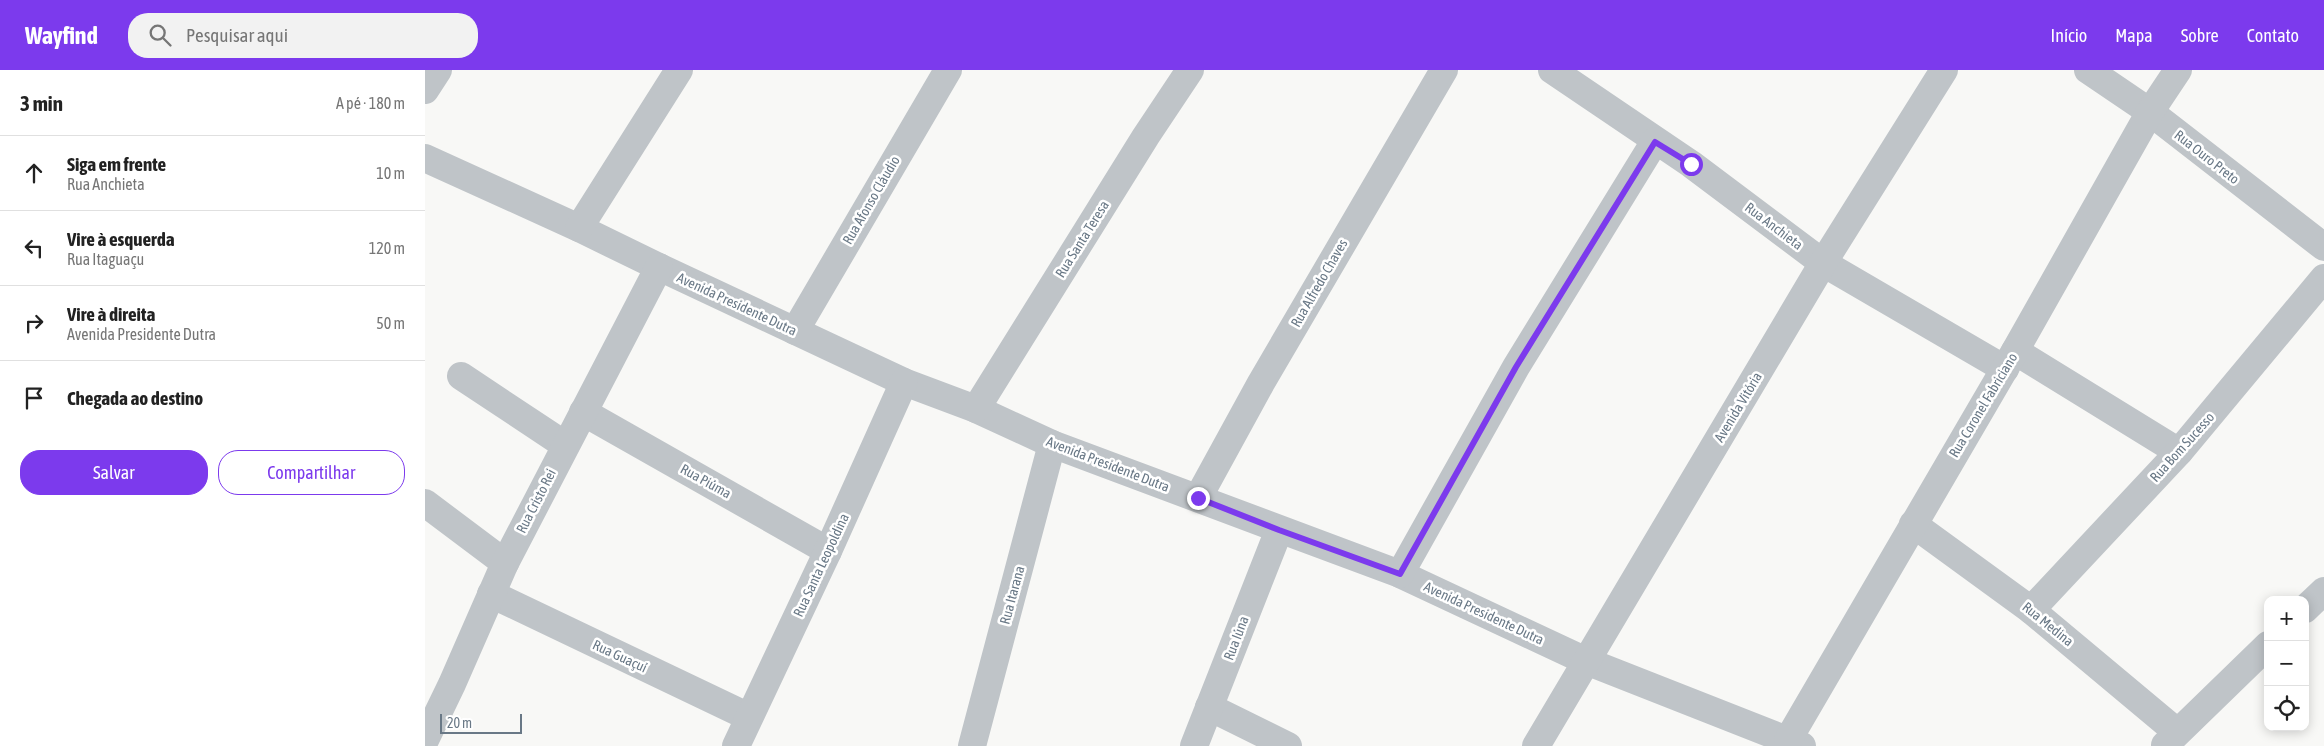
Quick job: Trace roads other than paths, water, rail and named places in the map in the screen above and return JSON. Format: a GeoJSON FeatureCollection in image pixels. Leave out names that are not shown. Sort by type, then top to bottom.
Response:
{"type":"FeatureCollection","features":[{"type":"Feature","properties":{"kind":"street"},"geometry":{"type":"LineString","coordinates":[[425,90],[438,70]]}},
{"type":"Feature","properties":{"kind":"street"},"geometry":{"type":"LineString","coordinates":[[579,228],[679,70]]}},
{"type":"Feature","properties":{"kind":"street","name":"Rua Afonso Cláudio"},"geometry":{"type":"LineString","coordinates":[[795,331],[948,70]]}},
{"type":"Feature","properties":{"kind":"street","name":"Rua Santa Teresa"},"geometry":{"type":"LineString","coordinates":[[977,409],[1146,136],[1190,70]]}},
{"type":"Feature","properties":{"kind":"street","name":"Rua Alfredo Chaves"},"geometry":{"type":"LineString","coordinates":[[1198,498],[1261,383],[1444,70]]}},
{"type":"Feature","properties":{"kind":"street","name":"Rua Anchieta"},"geometry":{"type":"LineString","coordinates":[[1551,70],[1655,142],[1691,164],[1823,263],[2010,360],[2179,452]]}},
{"type":"Feature","properties":{"kind":"street","name":"Rua Ouro Preto"},"geometry":{"type":"LineString","coordinates":[[2088,70],[2150,112],[2322,241]]}},
{"type":"Feature","properties":{"kind":"street","name":"Rua Coronel Fabriciano"},"geometry":{"type":"LineString","coordinates":[[1795,743],[1913,524],[2010,360],[2150,112],[2177,70]]}},
{"type":"Feature","properties":{"kind":"street","name":"Avenida Vitória"},"geometry":{"type":"LineString","coordinates":[[1536,746],[1637,580],[1933,74]]}},
{"type":"Feature","properties":{"kind":"street"},"geometry":{"type":"LineString","coordinates":[[1400,574],[1516,367],[1655,142]]}},
{"type":"Feature","properties":{"kind":"street","name":"Avenida Presidente Dutra"},"geometry":{"type":"LineString","coordinates":[[425,158],[579,228],[659,268],[904,382],[977,409],[1052,444],[1400,574],[1586,661],[1795,743]]}},
{"type":"Feature","properties":{"kind":"street","name":"Rua Cristo Rei"},"geometry":{"type":"LineString","coordinates":[[425,740],[505,563],[565,444],[659,268]]}},
{"type":"Feature","properties":{"kind":"street","name":"Rua Bom Sucesso"},"geometry":{"type":"LineString","coordinates":[[2031,610],[2179,452],[2324,278]]}},
{"type":"Feature","properties":{"kind":"street"},"geometry":{"type":"LineString","coordinates":[[461,376],[565,444]]}},
{"type":"Feature","properties":{"kind":"street","name":"Rua Santa Leopoldina"},"geometry":{"type":"LineString","coordinates":[[736,746],[904,382]]}},
{"type":"Feature","properties":{"kind":"street","name":"Rua Piúma"},"geometry":{"type":"LineString","coordinates":[[583,412],[828,550]]}},
{"type":"Feature","properties":{"kind":"street","name":"Rua Itarana"},"geometry":{"type":"LineString","coordinates":[[972,746],[1052,444]]}},
{"type":"Feature","properties":{"kind":"street"},"geometry":{"type":"LineString","coordinates":[[425,503],[505,563]]}},
{"type":"Feature","properties":{"kind":"street","name":"Rua Medina"},"geometry":{"type":"LineString","coordinates":[[1913,524],[2031,610],[2170,739]]}},
{"type":"Feature","properties":{"kind":"street","name":"Rua Iúna"},"geometry":{"type":"LineString","coordinates":[[1194,746],[1279,530]]}},
{"type":"Feature","properties":{"kind":"street"},"geometry":{"type":"LineString","coordinates":[[2309,605],[2324,591]]}},
{"type":"Feature","properties":{"kind":"street","name":"Rua Guaçuí"},"geometry":{"type":"LineString","coordinates":[[491,594],[749,717]]}},
{"type":"Feature","properties":{"kind":"street"},"geometry":{"type":"LineString","coordinates":[[2170,739],[2264,649]]}},
{"type":"Feature","properties":{"kind":"street"},"geometry":{"type":"LineString","coordinates":[[1209,707],[1288,746]]}}]}
